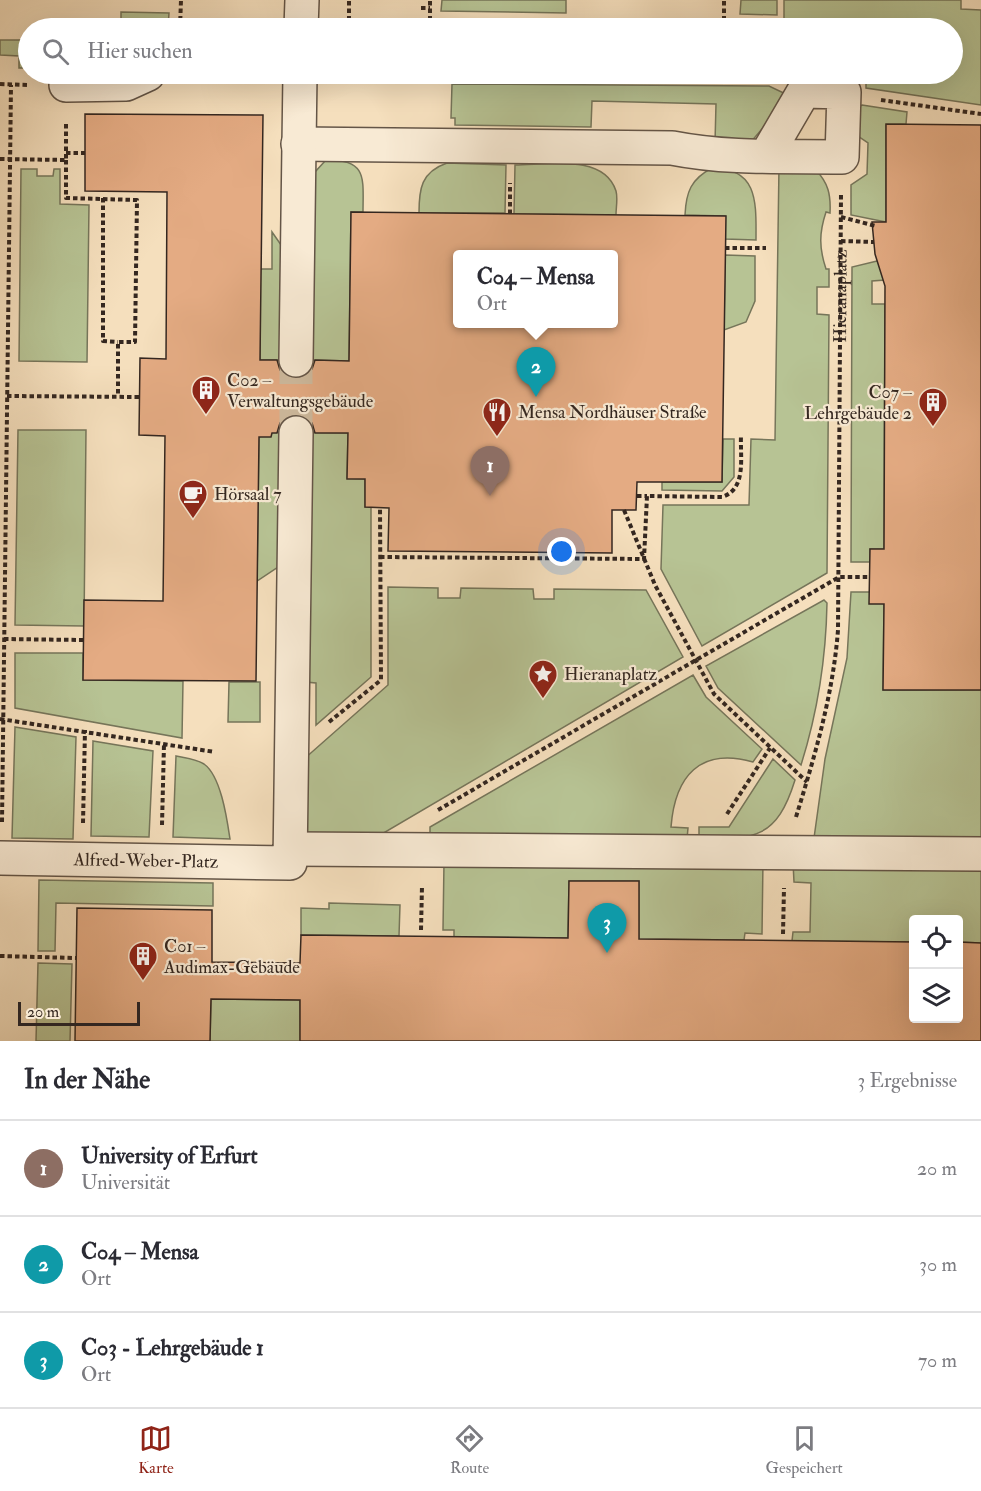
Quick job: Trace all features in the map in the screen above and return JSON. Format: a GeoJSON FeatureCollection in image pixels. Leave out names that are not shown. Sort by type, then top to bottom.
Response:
{"type":"FeatureCollection","features":[{"type":"Feature","properties":{"kind":"lane"},"geometry":{"type":"LineString","coordinates":[[301,18],[302,0]]}},
{"type":"Feature","properties":{"kind":"lane"},"geometry":{"type":"LineString","coordinates":[[66,85],[126,84]]}},
{"type":"Feature","properties":{"kind":"lane"},"geometry":{"type":"LineString","coordinates":[[296,360],[300,84]]}},
{"type":"Feature","properties":{"kind":"lane"},"geometry":{"type":"LineString","coordinates":[[298,144],[672,148],[705,154],[766,156],[842,157],[844,92],[804,91],[766,156]]}},
{"type":"Feature","properties":{"kind":"lane"},"geometry":{"type":"LineString","coordinates":[[296,433],[290,856],[784,852],[981,854]]}},
{"type":"Feature","properties":{"kind":"lane","name":"Alfred-Weber-Platz"},"geometry":{"type":"LineString","coordinates":[[1,858],[162,861],[290,856]]}},
{"type":"Feature","properties":{"kind":"path"},"geometry":{"type":"LineString","coordinates":[[180,18],[181,0]]}},
{"type":"Feature","properties":{"kind":"path"},"geometry":{"type":"LineString","coordinates":[[349,0],[349,18]]}},
{"type":"Feature","properties":{"kind":"path"},"geometry":{"type":"LineString","coordinates":[[430,0],[430,18]]}},
{"type":"Feature","properties":{"kind":"path"},"geometry":{"type":"LineString","coordinates":[[724,0],[724,18]]}},
{"type":"Feature","properties":{"kind":"path"},"geometry":{"type":"LineString","coordinates":[[421,8],[430,8]]}},
{"type":"Feature","properties":{"kind":"path"},"geometry":{"type":"LineString","coordinates":[[787,84],[804,91]]}},
{"type":"Feature","properties":{"kind":"path"},"geometry":{"type":"LineString","coordinates":[[1,858],[11,85]]}},
{"type":"Feature","properties":{"kind":"path"},"geometry":{"type":"LineString","coordinates":[[66,85],[66,198],[103,198],[137,200],[135,342],[103,341],[103,198]]}},
{"type":"Feature","properties":{"kind":"path"},"geometry":{"type":"LineString","coordinates":[[844,92],[880,100],[981,114]]}},
{"type":"Feature","properties":{"kind":"path"},"geometry":{"type":"LineString","coordinates":[[66,153],[85,153]]}},
{"type":"Feature","properties":{"kind":"path","name":"Hieranaplatz"},"geometry":{"type":"LineString","coordinates":[[784,852],[823,726],[834,668],[839,577],[842,157]]}},
{"type":"Feature","properties":{"kind":"path"},"geometry":{"type":"LineString","coordinates":[[0,159],[66,160]]}},
{"type":"Feature","properties":{"kind":"path"},"geometry":{"type":"LineString","coordinates":[[510,196],[510,214]]}},
{"type":"Feature","properties":{"kind":"path"},"geometry":{"type":"LineString","coordinates":[[841,217],[876,226]]}},
{"type":"Feature","properties":{"kind":"path"},"geometry":{"type":"LineString","coordinates":[[841,241],[874,242]]}},
{"type":"Feature","properties":{"kind":"path"},"geometry":{"type":"LineString","coordinates":[[725,248],[765,248]]}},
{"type":"Feature","properties":{"kind":"path"},"geometry":{"type":"LineString","coordinates":[[118,342],[118,396]]}},
{"type":"Feature","properties":{"kind":"path"},"geometry":{"type":"LineString","coordinates":[[0,372],[7,375]]}},
{"type":"Feature","properties":{"kind":"path"},"geometry":{"type":"LineString","coordinates":[[7,396],[140,397]]}},
{"type":"Feature","properties":{"kind":"path"},"geometry":{"type":"LineString","coordinates":[[636,496],[722,497],[729,495],[737,488],[740,478],[741,436]]}},
{"type":"Feature","properties":{"kind":"path"},"geometry":{"type":"LineString","coordinates":[[644,559],[647,496]]}},
{"type":"Feature","properties":{"kind":"path"},"geometry":{"type":"LineString","coordinates":[[368,692],[381,680],[380,507]]}},
{"type":"Feature","properties":{"kind":"path"},"geometry":{"type":"LineString","coordinates":[[624,510],[655,585],[714,694],[807,782]]}},
{"type":"Feature","properties":{"kind":"path"},"geometry":{"type":"LineString","coordinates":[[380,557],[644,559]]}},
{"type":"Feature","properties":{"kind":"path"},"geometry":{"type":"LineString","coordinates":[[432,814],[839,577],[870,577]]}},
{"type":"Feature","properties":{"kind":"path"},"geometry":{"type":"LineString","coordinates":[[4,639],[83,640]]}},
{"type":"Feature","properties":{"kind":"path"},"geometry":{"type":"LineString","coordinates":[[1,719],[85,730],[216,752]]}},
{"type":"Feature","properties":{"kind":"path"},"geometry":{"type":"LineString","coordinates":[[83,860],[85,730]]}},
{"type":"Feature","properties":{"kind":"path"},"geometry":{"type":"LineString","coordinates":[[162,861],[164,744]]}},
{"type":"Feature","properties":{"kind":"path"},"geometry":{"type":"LineString","coordinates":[[725,818],[770,748]]}},
{"type":"Feature","properties":{"kind":"path"},"geometry":{"type":"LineString","coordinates":[[0,956],[76,958]]}},
{"type":"Feature","properties":{"kind":"green space"},"geometry":{"type":"Polygon","coordinates":[[[442,0],[566,0],[566,13],[441,11],[442,0]]]}},
{"type":"Feature","properties":{"kind":"green space"},"geometry":{"type":"Polygon","coordinates":[[[741,0],[777,0],[777,15],[740,14],[741,0]]]}},
{"type":"Feature","properties":{"kind":"green space"},"geometry":{"type":"Polygon","coordinates":[[[784,0],[961,0],[961,9],[981,10],[981,105],[866,88],[866,84],[963,84],[963,18],[784,18],[784,0]]]}},
{"type":"Feature","properties":{"kind":"green space"},"geometry":{"type":"Polygon","coordinates":[[[121,12],[169,13],[169,18],[121,18],[121,12]]]}},
{"type":"Feature","properties":{"kind":"green space"},"geometry":{"type":"Polygon","coordinates":[[[0,40],[18,40],[18,56],[0,55],[0,40]]]}},
{"type":"Feature","properties":{"kind":"green space"},"geometry":{"type":"Polygon","coordinates":[[[452,84],[769,86],[790,96],[750,143],[715,143],[716,104],[592,101],[591,127],[455,125],[455,118],[451,118],[452,84]]]}},
{"type":"Feature","properties":{"kind":"green space"},"geometry":{"type":"Polygon","coordinates":[[[862,105],[907,112],[906,124],[886,125],[886,222],[851,215],[851,185],[867,174],[868,143],[852,132],[852,111],[862,105]]]}},
{"type":"Feature","properties":{"kind":"green space"},"geometry":{"type":"Polygon","coordinates":[[[326,160],[350,163],[360,173],[362,181],[363,212],[351,212],[349,361],[309,360],[312,182],[315,172],[326,160]]]}},
{"type":"Feature","properties":{"kind":"green space"},"geometry":{"type":"Polygon","coordinates":[[[447,163],[506,165],[505,213],[419,213],[423,182],[432,171],[447,163]]]}},
{"type":"Feature","properties":{"kind":"green space"},"geometry":{"type":"Polygon","coordinates":[[[573,164],[600,171],[609,179],[616,191],[616,215],[514,214],[515,165],[573,164]]]}},
{"type":"Feature","properties":{"kind":"green space"},"geometry":{"type":"Polygon","coordinates":[[[779,166],[816,170],[826,184],[830,200],[830,213],[826,212],[821,240],[826,269],[829,269],[829,287],[817,287],[817,314],[829,315],[827,573],[702,646],[661,569],[663,505],[749,505],[751,439],[775,440],[779,166]]]}},
{"type":"Feature","properties":{"kind":"green space"},"geometry":{"type":"Polygon","coordinates":[[[712,168],[739,174],[747,181],[752,190],[756,214],[756,240],[725,239],[725,216],[685,215],[691,187],[699,177],[712,168]]]}},
{"type":"Feature","properties":{"kind":"green space"},"geometry":{"type":"Polygon","coordinates":[[[21,169],[37,169],[37,176],[53,176],[54,169],[60,169],[60,204],[89,205],[87,362],[19,361],[21,169]]]}},
{"type":"Feature","properties":{"kind":"green space"},"geometry":{"type":"Polygon","coordinates":[[[272,232],[286,252],[285,360],[260,360],[260,269],[272,269],[272,232]]]}},
{"type":"Feature","properties":{"kind":"green space"},"geometry":{"type":"Polygon","coordinates":[[[725,255],[755,256],[755,301],[746,322],[724,330],[725,255]]]}},
{"type":"Feature","properties":{"kind":"green space"},"geometry":{"type":"Polygon","coordinates":[[[885,261],[885,280],[872,281],[872,304],[885,304],[884,549],[870,549],[870,562],[851,562],[852,267],[885,261]]]}},
{"type":"Feature","properties":{"kind":"green space"},"geometry":{"type":"Polygon","coordinates":[[[18,430],[86,430],[84,626],[15,625],[18,430]]]}},
{"type":"Feature","properties":{"kind":"green space"},"geometry":{"type":"Polygon","coordinates":[[[272,432],[285,432],[284,563],[257,581],[259,437],[272,432]]]}},
{"type":"Feature","properties":{"kind":"green space"},"geometry":{"type":"Polygon","coordinates":[[[308,432],[348,433],[347,478],[365,479],[365,507],[371,507],[371,677],[316,725],[316,683],[305,682],[308,432]]]}},
{"type":"Feature","properties":{"kind":"green space"},"geometry":{"type":"Polygon","coordinates":[[[723,439],[734,439],[734,477],[722,491],[662,490],[662,482],[722,482],[723,439]]]}},
{"type":"Feature","properties":{"kind":"green space"},"geometry":{"type":"Polygon","coordinates":[[[388,587],[438,588],[438,598],[460,598],[461,588],[533,589],[534,599],[554,599],[554,589],[646,590],[683,657],[370,841],[306,840],[304,759],[388,685],[388,587]]]}},
{"type":"Feature","properties":{"kind":"green space"},"geometry":{"type":"Polygon","coordinates":[[[851,592],[869,592],[884,604],[883,690],[981,690],[981,841],[814,838],[825,759],[847,658],[851,592]]]}},
{"type":"Feature","properties":{"kind":"green space"},"geometry":{"type":"Polygon","coordinates":[[[824,600],[827,603],[823,665],[812,725],[801,765],[718,688],[706,666],[824,600]]]}},
{"type":"Feature","properties":{"kind":"green space"},"geometry":{"type":"Polygon","coordinates":[[[15,653],[83,653],[83,680],[183,681],[182,738],[15,708],[15,653]]]}},
{"type":"Feature","properties":{"kind":"green space"},"geometry":{"type":"Polygon","coordinates":[[[693,675],[706,697],[762,749],[753,762],[734,758],[718,759],[694,770],[685,780],[673,809],[671,827],[688,828],[687,839],[430,840],[430,827],[693,675]]]}},
{"type":"Feature","properties":{"kind":"green space"},"geometry":{"type":"Polygon","coordinates":[[[229,682],[260,682],[260,722],[228,722],[229,682]]]}},
{"type":"Feature","properties":{"kind":"green space"},"geometry":{"type":"Polygon","coordinates":[[[15,727],[76,737],[73,839],[12,838],[15,727]]]}},
{"type":"Feature","properties":{"kind":"green space"},"geometry":{"type":"Polygon","coordinates":[[[93,741],[153,751],[149,837],[91,836],[93,741]]]}},
{"type":"Feature","properties":{"kind":"green space"},"geometry":{"type":"Polygon","coordinates":[[[176,756],[198,761],[210,770],[222,798],[230,839],[173,837],[176,756]]]}},
{"type":"Feature","properties":{"kind":"green space"},"geometry":{"type":"Polygon","coordinates":[[[773,759],[795,780],[780,814],[771,824],[761,832],[749,836],[699,839],[699,827],[729,827],[773,759]]]}},
{"type":"Feature","properties":{"kind":"green space"},"geometry":{"type":"Polygon","coordinates":[[[763,860],[762,934],[745,933],[744,940],[639,939],[639,881],[569,881],[568,938],[454,937],[454,930],[443,930],[444,862],[763,860]]]}},
{"type":"Feature","properties":{"kind":"green space"},"geometry":{"type":"Polygon","coordinates":[[[793,862],[981,864],[981,943],[963,942],[963,915],[909,915],[909,942],[792,941],[793,932],[810,932],[811,883],[794,882],[793,862]]]}},
{"type":"Feature","properties":{"kind":"green space"},"geometry":{"type":"Polygon","coordinates":[[[39,880],[213,883],[213,906],[56,903],[55,951],[38,951],[39,880]]]}},
{"type":"Feature","properties":{"kind":"green space"},"geometry":{"type":"Polygon","coordinates":[[[329,903],[400,905],[399,936],[301,935],[301,908],[329,909],[329,903]]]}},
{"type":"Feature","properties":{"kind":"green space"},"geometry":{"type":"Polygon","coordinates":[[[38,963],[72,964],[70,1041],[36,1041],[38,963]]]}},
{"type":"Feature","properties":{"kind":"green space"},"geometry":{"type":"Polygon","coordinates":[[[211,999],[300,1000],[300,1041],[210,1041],[211,999]]]}},
{"type":"Feature","properties":{"kind":"building"},"geometry":{"type":"Polygon","coordinates":[[[85,114],[263,115],[260,360],[277,360],[280,370],[295,379],[306,376],[315,360],[349,361],[351,212],[726,216],[722,482],[637,482],[636,510],[612,510],[612,553],[388,551],[389,508],[365,507],[365,479],[347,479],[348,433],[315,433],[312,423],[305,417],[297,414],[287,416],[280,423],[277,433],[272,433],[271,437],[259,437],[256,681],[83,680],[84,600],[163,601],[165,436],[139,435],[140,358],[166,359],[167,192],[85,191],[85,114]]]}},
{"type":"Feature","properties":{"kind":"building","name":"C07 – Lehrgebäude 2"},"geometry":{"type":"Polygon","coordinates":[[[886,124],[981,125],[981,690],[883,690],[884,604],[869,604],[870,549],[884,549],[885,286],[875,254],[872,222],[886,222],[886,124]]]}},
{"type":"Feature","properties":{"kind":"building"},"geometry":{"type":"Polygon","coordinates":[[[569,881],[639,881],[639,939],[909,942],[909,1023],[963,1023],[963,942],[981,943],[981,1041],[300,1041],[300,1000],[211,999],[210,1041],[75,1041],[77,908],[212,910],[212,962],[300,963],[301,935],[568,938],[569,881]]]}},
{"type":"Feature","properties":{"kind":"tunnel"},"geometry":{"type":"LineString","coordinates":[[296,360],[296,433]]}},
{"type":"Feature","properties":{"kind":"place","name":"C04 – Mensa"},"geometry":{"type":"Point","coordinates":[536,397]}},
{"type":"Feature","properties":{"kind":"place","name":"C02 – Verwaltungsgebäude"},"geometry":{"type":"Point","coordinates":[206,416]}},
{"type":"Feature","properties":{"kind":"place","name":"C07 – Lehrgebäude 2"},"geometry":{"type":"Point","coordinates":[933,428]}},
{"type":"Feature","properties":{"kind":"place","name":"Mensa Nordhäuser Straße"},"geometry":{"type":"Point","coordinates":[497,438]}},
{"type":"Feature","properties":{"kind":"place","name":"University of Erfurt"},"geometry":{"type":"Point","coordinates":[490,496]}},
{"type":"Feature","properties":{"kind":"place","name":"Hörsaal 7"},"geometry":{"type":"Point","coordinates":[193,520]}},
{"type":"Feature","properties":{"kind":"place","name":"Hieranaplatz"},"geometry":{"type":"Point","coordinates":[543,700]}},
{"type":"Feature","properties":{"kind":"place","name":"C03 - Lehrgebäude 1"},"geometry":{"type":"Point","coordinates":[607,953]}},
{"type":"Feature","properties":{"kind":"place","name":"C01 – Audimax-Gebäude"},"geometry":{"type":"Point","coordinates":[143,982]}}]}
